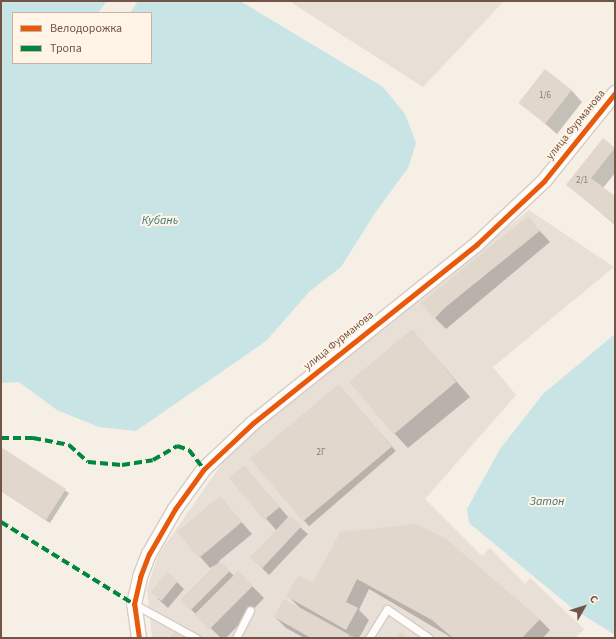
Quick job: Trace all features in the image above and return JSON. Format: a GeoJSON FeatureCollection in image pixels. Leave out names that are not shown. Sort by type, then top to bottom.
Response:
{"type":"FeatureCollection","features":[{"type":"Feature","properties":{"kind":"street","name":"улица Фурманова"},"geometry":{"type":"LineString","coordinates":[[139,638],[134,604],[149,554],[175,509],[204,469],[253,423],[477,244],[544,181],[615,93]]}},
{"type":"Feature","properties":{"kind":"lane"},"geometry":{"type":"LineString","coordinates":[[134,604],[196,638]]}},
{"type":"Feature","properties":{"kind":"lane"},"geometry":{"type":"LineString","coordinates":[[369,638],[386,609],[429,638]]}},
{"type":"Feature","properties":{"kind":"lane"},"geometry":{"type":"LineString","coordinates":[[236,638],[250,610]]}},
{"type":"Feature","properties":{"kind":"shaded area"},"geometry":{"type":"Polygon","coordinates":[[[289,1],[504,1],[423,87],[289,1]]]}},
{"type":"Feature","properties":{"kind":"shaded area"},"geometry":{"type":"Polygon","coordinates":[[[529,210],[614,267],[493,367],[516,395],[425,499],[482,556],[490,548],[525,584],[530,578],[584,629],[575,638],[152,638],[147,589],[158,555],[230,452],[529,210]]]}},
{"type":"Feature","properties":{"kind":"water","name":"Кубань"},"geometry":{"type":"Polygon","coordinates":[[[1,1],[240,1],[383,87],[405,114],[416,143],[408,168],[375,213],[341,267],[310,291],[266,341],[136,431],[99,427],[57,410],[19,382],[1,383],[1,1]]]}},
{"type":"Feature","properties":{"kind":"water","name":"Затон"},"geometry":{"type":"Polygon","coordinates":[[[615,334],[615,635],[572,608],[469,523],[467,509],[500,449],[543,394],[615,334]]]}},
{"type":"Feature","properties":{"kind":"pier"},"geometry":{"type":"Polygon","coordinates":[[[107,1],[138,1],[131,12],[99,12],[107,1]]]}},
{"type":"Feature","properties":{"kind":"building"},"geometry":{"type":"Polygon","coordinates":[[[545,69],[572,90],[545,124],[519,103],[545,69]]]}},
{"type":"Feature","properties":{"kind":"building"},"geometry":{"type":"Polygon","coordinates":[[[603,138],[615,148],[591,178],[615,196],[615,224],[566,185],[603,138]]]}},
{"type":"Feature","properties":{"kind":"building"},"geometry":{"type":"Polygon","coordinates":[[[528,216],[540,231],[433,318],[421,303],[528,216]]]}},
{"type":"Feature","properties":{"kind":"building"},"geometry":{"type":"Polygon","coordinates":[[[412,329],[456,382],[394,435],[349,382],[412,329]]]}},
{"type":"Feature","properties":{"kind":"building"},"geometry":{"type":"Polygon","coordinates":[[[339,384],[392,447],[303,521],[250,459],[339,384]]]}},
{"type":"Feature","properties":{"kind":"building"},"geometry":{"type":"Polygon","coordinates":[[[1,447],[66,489],[46,520],[1,491],[1,447]]]}},
{"type":"Feature","properties":{"kind":"building"},"geometry":{"type":"Polygon","coordinates":[[[244,465],[279,507],[264,520],[229,478],[244,465]]]}},
{"type":"Feature","properties":{"kind":"building"},"geometry":{"type":"Polygon","coordinates":[[[220,496],[242,522],[199,558],[177,532],[220,496]]]}},
{"type":"Feature","properties":{"kind":"building"},"geometry":{"type":"Polygon","coordinates":[[[290,515],[302,526],[262,568],[250,557],[290,515]]]}},
{"type":"Feature","properties":{"kind":"building"},"geometry":{"type":"Polygon","coordinates":[[[416,524],[445,538],[540,619],[522,638],[453,638],[432,620],[357,579],[346,602],[358,608],[346,630],[286,596],[298,575],[313,583],[340,532],[416,524]]]}},
{"type":"Feature","properties":{"kind":"building"},"geometry":{"type":"Polygon","coordinates":[[[220,561],[230,571],[190,610],[180,601],[220,561]]]}},
{"type":"Feature","properties":{"kind":"building"},"geometry":{"type":"Polygon","coordinates":[[[238,571],[253,586],[209,630],[194,615],[238,571]]]}},
{"type":"Feature","properties":{"kind":"building"},"geometry":{"type":"Polygon","coordinates":[[[167,572],[178,581],[162,601],[151,592],[167,572]]]}},
{"type":"Feature","properties":{"kind":"building"},"geometry":{"type":"Polygon","coordinates":[[[284,599],[350,635],[348,638],[311,638],[274,617],[284,599]]]}},
{"type":"Feature","properties":{"kind":"building"},"geometry":{"type":"Polygon","coordinates":[[[175,632],[182,638],[169,638],[175,632]]]}},
{"type":"Feature","properties":{"kind":"building"},"geometry":{"type":"Polygon","coordinates":[[[400,632],[408,638],[395,638],[400,632]]]}},
{"type":"Feature","properties":{"kind":"marked path"},"geometry":{"type":"LineString","coordinates":[[1,438],[33,438],[69,445],[88,462],[122,465],[153,460],[177,446],[189,450],[204,469]]}},
{"type":"Feature","properties":{"kind":"marked path"},"geometry":{"type":"LineString","coordinates":[[1,522],[134,604]]}},
{"type":"Feature","properties":{"kind":"cycle path"},"geometry":{"type":"LineString","coordinates":[[139,638],[134,604],[140,577],[149,554],[175,509],[204,469],[253,423],[477,244],[544,181],[615,93]]}}]}
